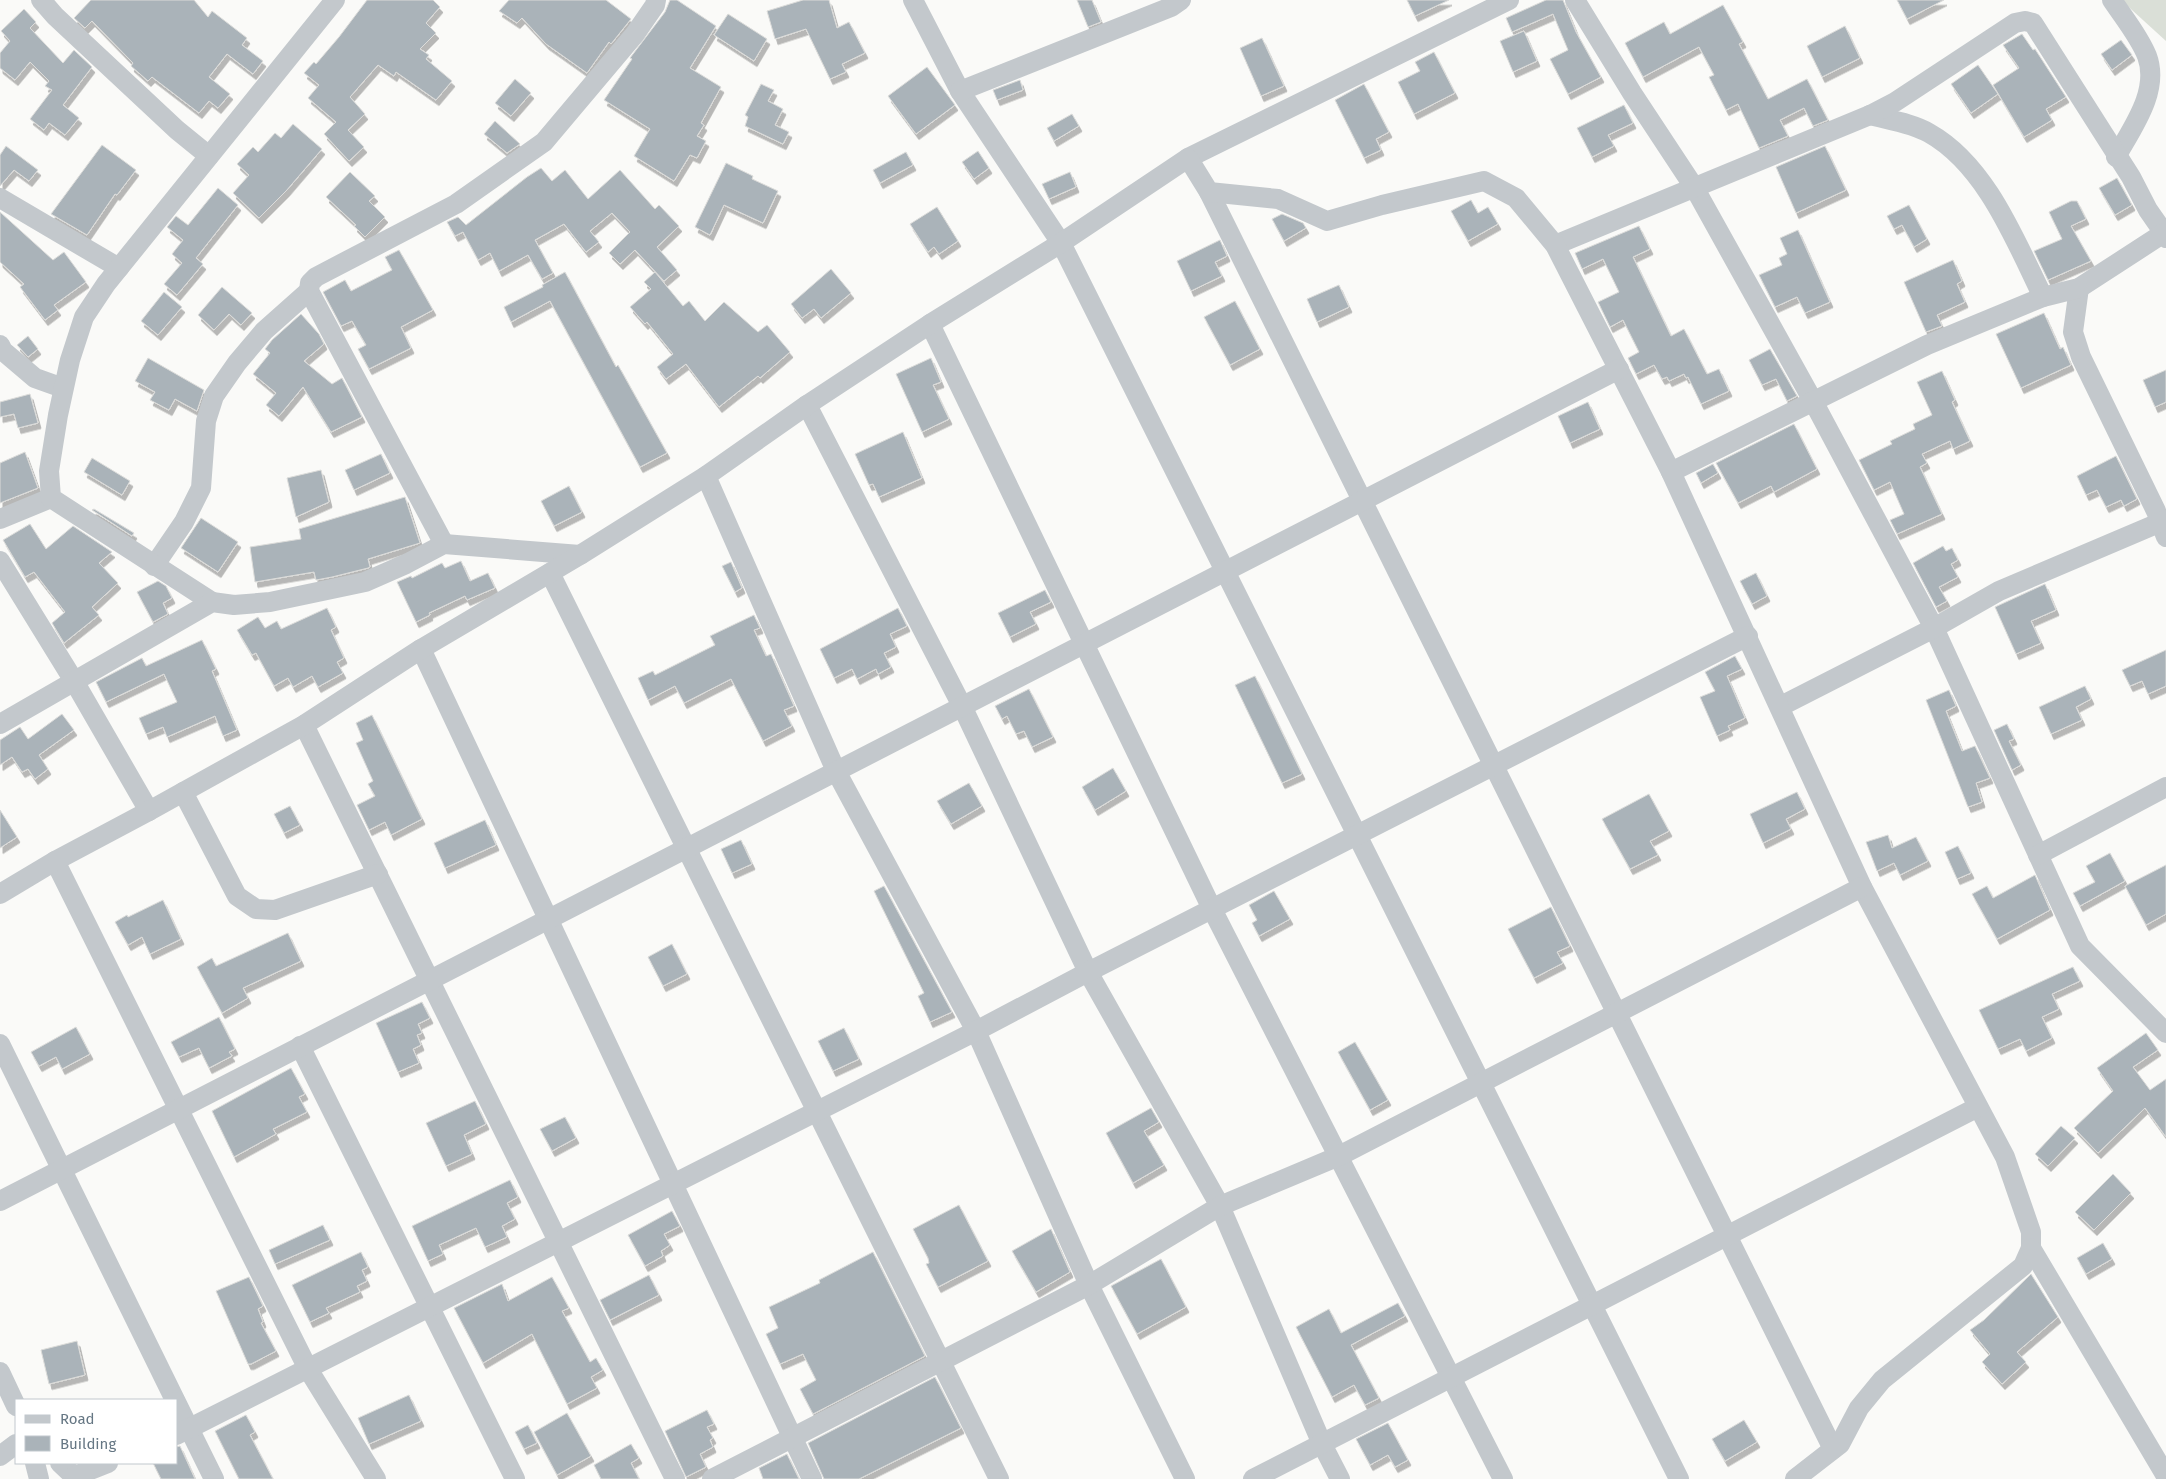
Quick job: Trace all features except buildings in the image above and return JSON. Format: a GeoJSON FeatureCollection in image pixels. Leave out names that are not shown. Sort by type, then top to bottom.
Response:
{"type":"FeatureCollection","features":[{"type":"Feature","properties":{"kind":"street"},"geometry":{"type":"LineString","coordinates":[[41,0],[55,16],[177,130],[209,156]]}},
{"type":"Feature","properties":{"kind":"street"},"geometry":{"type":"LineString","coordinates":[[51,498],[49,471],[64,388],[84,317],[118,268],[335,0]]}},
{"type":"Feature","properties":{"kind":"street"},"geometry":{"type":"LineString","coordinates":[[444,544],[309,291],[310,283],[316,277],[456,204],[544,142],[635,34],[655,5],[656,0]]}},
{"type":"Feature","properties":{"kind":"street"},"geometry":{"type":"LineString","coordinates":[[913,0],[960,91],[1062,243],[1679,1479]]}},
{"type":"Feature","properties":{"kind":"street"},"geometry":{"type":"LineString","coordinates":[[960,91],[1170,7],[1181,0]]}},
{"type":"Feature","properties":{"kind":"street"},"geometry":{"type":"LineString","coordinates":[[0,894],[55,861],[304,725],[421,649],[580,555],[706,476],[807,405],[930,324],[1062,243],[1188,158],[1509,0]]}},
{"type":"Feature","properties":{"kind":"street"},"geometry":{"type":"LineString","coordinates":[[1575,0],[1632,93],[1694,187],[1813,401],[1934,628],[2080,946],[2166,1033]]}},
{"type":"Feature","properties":{"kind":"street"},"geometry":{"type":"LineString","coordinates":[[2112,0],[2148,58],[2151,82],[2137,119],[2116,157]]}},
{"type":"Feature","properties":{"kind":"street"},"geometry":{"type":"LineString","coordinates":[[1555,245],[1870,115],[1895,102],[2015,23],[2025,21],[2033,23],[2165,235],[2078,288],[2043,297],[1927,345],[1671,472]]}},
{"type":"Feature","properties":{"kind":"street"},"geometry":{"type":"LineString","coordinates":[[1870,115],[1927,131],[1951,146],[2000,210],[2043,297]]}},
{"type":"Feature","properties":{"kind":"street"},"geometry":{"type":"LineString","coordinates":[[1188,158],[1209,192],[1833,1449]]}},
{"type":"Feature","properties":{"kind":"street"},"geometry":{"type":"LineString","coordinates":[[1209,192],[1278,199],[1327,221],[1382,205],[1484,180],[1516,198],[1555,245],[1671,472],[1781,706],[1862,887],[2005,1157],[2031,1232],[2031,1248],[2023,1266],[1882,1380],[1859,1408],[1840,1444],[1795,1479]]}},
{"type":"Feature","properties":{"kind":"street"},"geometry":{"type":"LineString","coordinates":[[0,199],[118,268]]}},
{"type":"Feature","properties":{"kind":"street"},"geometry":{"type":"LineString","coordinates":[[1781,706],[1934,628],[1999,591],[2164,527],[2081,357],[2073,332],[2078,288]]}},
{"type":"Feature","properties":{"kind":"street"},"geometry":{"type":"LineString","coordinates":[[154,566],[184,522],[201,488],[206,421],[214,396],[237,363],[264,332],[309,291]]}},
{"type":"Feature","properties":{"kind":"street"},"geometry":{"type":"LineString","coordinates":[[930,324],[1212,910],[1503,1479]]}},
{"type":"Feature","properties":{"kind":"street"},"geometry":{"type":"LineString","coordinates":[[0,345],[3,351],[35,378],[64,388]]}},
{"type":"Feature","properties":{"kind":"street"},"geometry":{"type":"LineString","coordinates":[[0,1201],[1619,369]]}},
{"type":"Feature","properties":{"kind":"street"},"geometry":{"type":"LineString","coordinates":[[807,405],[962,706],[1088,972],[1220,1206],[1322,1444],[1340,1479]]}},
{"type":"Feature","properties":{"kind":"street"},"geometry":{"type":"LineString","coordinates":[[706,476],[836,771],[976,1031],[1089,1285],[1185,1479]]}},
{"type":"Feature","properties":{"kind":"street"},"geometry":{"type":"LineString","coordinates":[[51,498],[212,602],[234,605],[270,602],[365,582],[406,564],[444,544],[580,555]]}},
{"type":"Feature","properties":{"kind":"street"},"geometry":{"type":"LineString","coordinates":[[0,519],[51,498]]}},
{"type":"Feature","properties":{"kind":"street"},"geometry":{"type":"LineString","coordinates":[[0,561],[74,681],[149,811]]}},
{"type":"Feature","properties":{"kind":"street"},"geometry":{"type":"LineString","coordinates":[[550,573],[999,1479]]}},
{"type":"Feature","properties":{"kind":"street"},"geometry":{"type":"LineString","coordinates":[[0,724],[212,602]]}},
{"type":"Feature","properties":{"kind":"street"},"geometry":{"type":"LineString","coordinates":[[183,1432],[816,1110],[976,1031],[1088,972],[1748,636]]}},
{"type":"Feature","properties":{"kind":"street"},"geometry":{"type":"LineString","coordinates":[[421,649],[812,1479]]}},
{"type":"Feature","properties":{"kind":"street"},"geometry":{"type":"LineString","coordinates":[[304,725],[675,1479]]}},
{"type":"Feature","properties":{"kind":"street"},"geometry":{"type":"LineString","coordinates":[[2038,854],[2166,787]]}},
{"type":"Feature","properties":{"kind":"street"},"geometry":{"type":"LineString","coordinates":[[183,792],[237,896],[256,909],[275,910],[378,874]]}},
{"type":"Feature","properties":{"kind":"street"},"geometry":{"type":"LineString","coordinates":[[55,861],[308,1369],[376,1479]]}},
{"type":"Feature","properties":{"kind":"street"},"geometry":{"type":"LineString","coordinates":[[712,1479],[1089,1285],[1220,1206],[1339,1156],[1862,887]]}},
{"type":"Feature","properties":{"kind":"street"},"geometry":{"type":"LineString","coordinates":[[0,1044],[175,1399]]}},
{"type":"Feature","properties":{"kind":"street"},"geometry":{"type":"LineString","coordinates":[[300,1046],[515,1479]]}},
{"type":"Feature","properties":{"kind":"street"},"geometry":{"type":"LineString","coordinates":[[1253,1479],[1452,1379],[1978,1107]]}},
{"type":"Feature","properties":{"kind":"street"},"geometry":{"type":"LineString","coordinates":[[2031,1248],[2150,1452],[2166,1476]]}},
{"type":"Feature","properties":{"kind":"street"},"geometry":{"type":"LineString","coordinates":[[0,1372],[15,1404]]}},
{"type":"Feature","properties":{"kind":"street"},"geometry":{"type":"LineString","coordinates":[[178,1410],[183,1432],[214,1479]]}},
{"type":"Feature","properties":{"kind":"street"},"geometry":{"type":"LineString","coordinates":[[0,1456],[15,1445]]}},
{"type":"Feature","properties":{"kind":"street"},"geometry":{"type":"LineString","coordinates":[[35,1464],[39,1479]]}},
{"type":"Feature","properties":{"kind":"street"},"geometry":{"type":"LineString","coordinates":[[71,1473],[104,1464]]}},
{"type":"Feature","properties":{"kind":"shaded area"},"geometry":{"type":"Polygon","coordinates":[[[2121,0],[2166,0],[2166,41],[2121,0]]]}}]}
